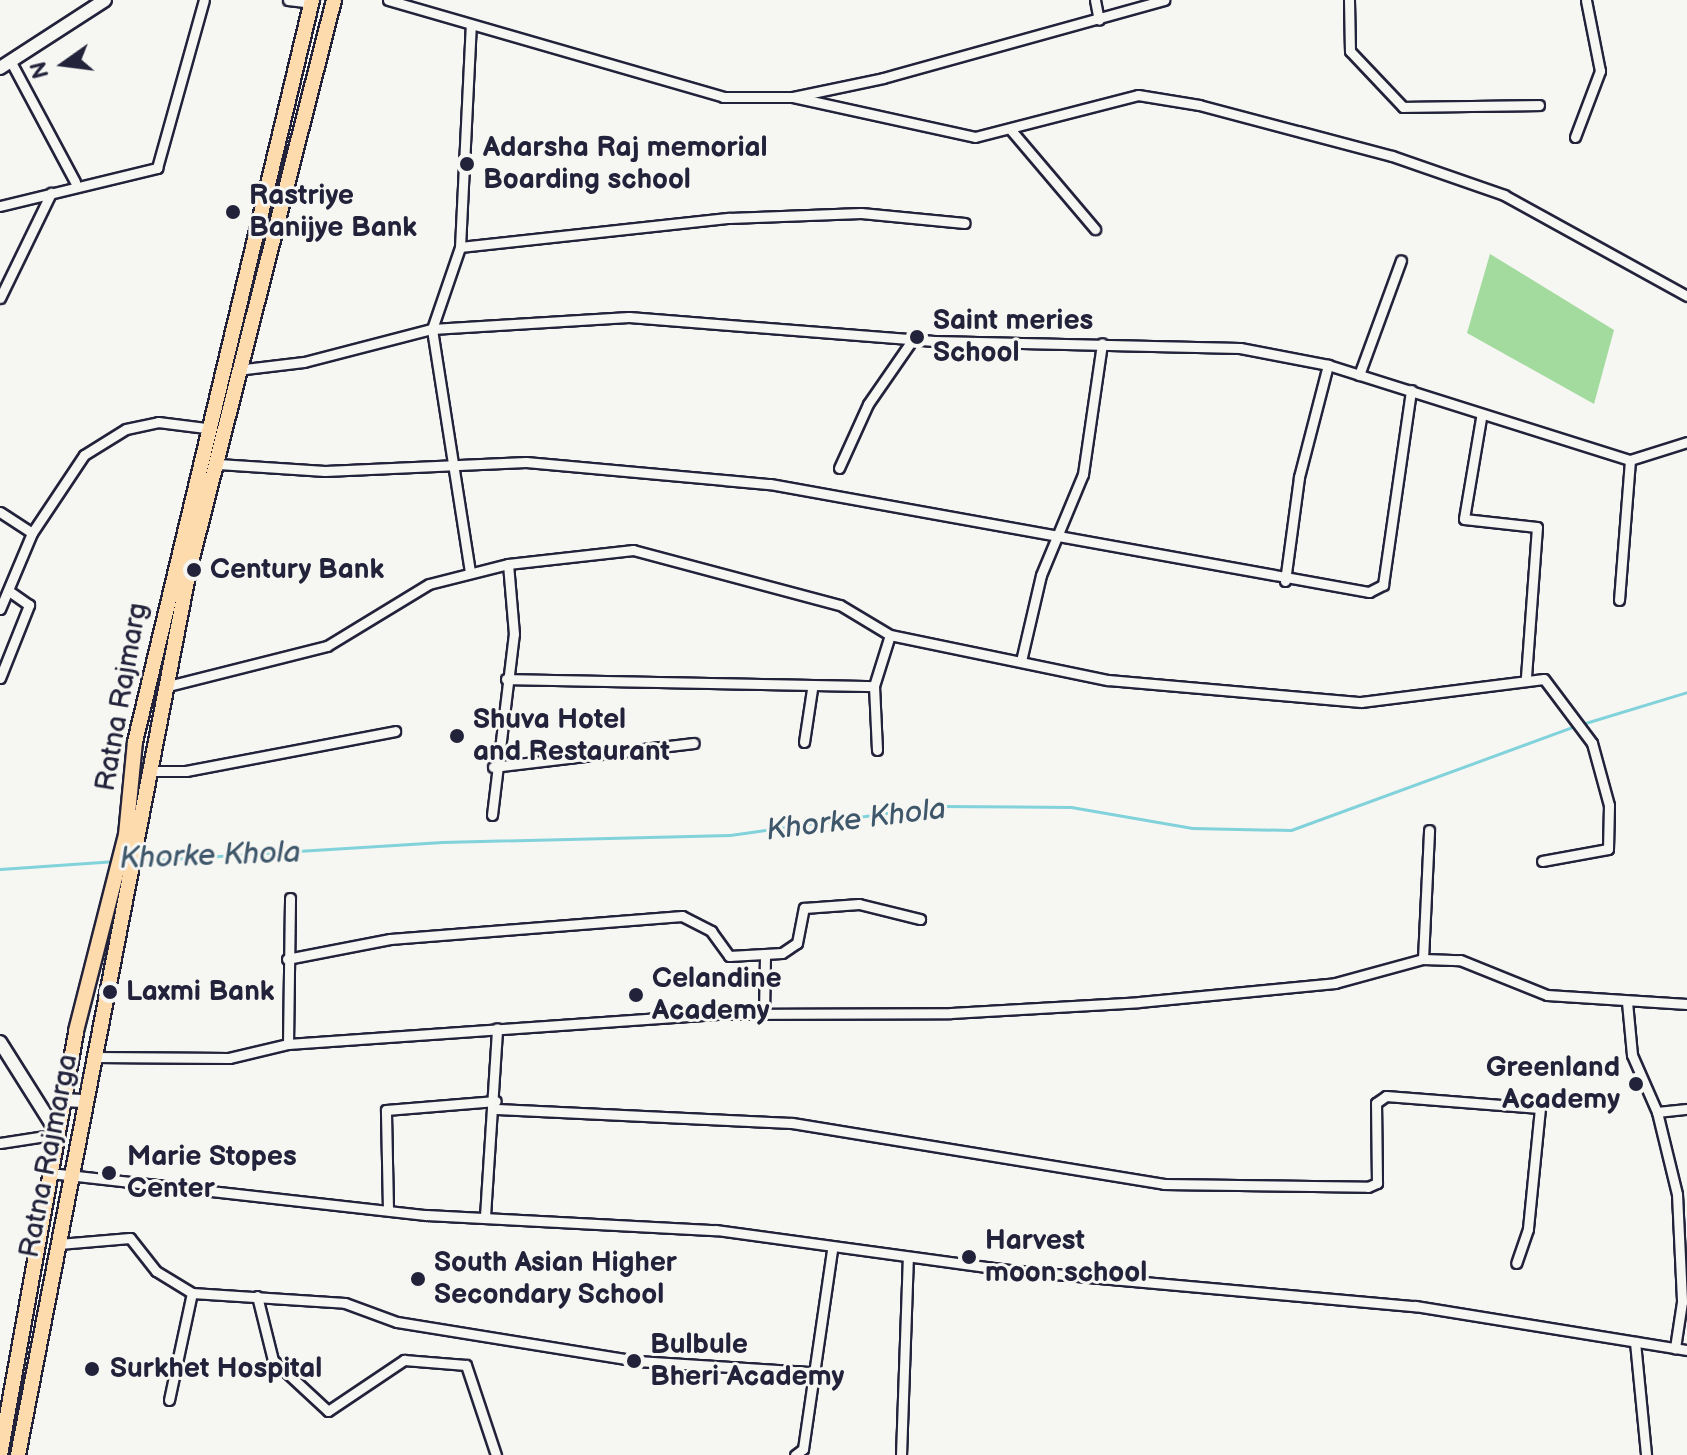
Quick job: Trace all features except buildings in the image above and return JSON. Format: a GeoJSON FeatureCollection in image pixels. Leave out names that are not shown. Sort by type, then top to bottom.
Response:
{"type":"FeatureCollection","features":[{"type":"Feature","properties":{"kind":"main road"},"geometry":{"type":"LineString","coordinates":[[6,65],[105,0]]}},
{"type":"Feature","properties":{"kind":"main road","name":"Ratna Rajmarg"},"geometry":{"type":"LineString","coordinates":[[0,1455],[63,1100],[147,771],[218,464],[245,369],[334,0]]}},
{"type":"Feature","properties":{"kind":"main road","name":"Ratna Rajmarg"},"geometry":{"type":"LineString","coordinates":[[131,831],[135,742],[206,428],[311,2]]}},
{"type":"Feature","properties":{"kind":"main road","name":"Ratna Rajmarga"},"geometry":{"type":"LineString","coordinates":[[18,1455],[83,1101],[95,1057],[121,869]]}},
{"type":"Feature","properties":{"kind":"main road"},"geometry":{"type":"LineString","coordinates":[[0,1042],[58,1134]]}},
{"type":"Feature","properties":{"kind":"main road"},"geometry":{"type":"LineString","coordinates":[[63,1100],[83,1101]]}},
{"type":"Feature","properties":{"kind":"street"},"geometry":{"type":"LineString","coordinates":[[0,206],[51,193],[75,182],[157,168],[204,0]]}},
{"type":"Feature","properties":{"kind":"street"},"geometry":{"type":"LineString","coordinates":[[288,0],[311,2]]}},
{"type":"Feature","properties":{"kind":"street"},"geometry":{"type":"LineString","coordinates":[[388,0],[723,97],[793,97],[954,135],[1011,130],[1075,105],[1138,95],[1199,105],[1392,156],[1504,195],[1687,296]]}},
{"type":"Feature","properties":{"kind":"street"},"geometry":{"type":"LineString","coordinates":[[1095,0],[1099,20]]}},
{"type":"Feature","properties":{"kind":"street"},"geometry":{"type":"LineString","coordinates":[[793,97],[1099,20],[1164,0]]}},
{"type":"Feature","properties":{"kind":"street"},"geometry":{"type":"LineString","coordinates":[[1349,0],[1350,51],[1403,107],[1539,105]]}},
{"type":"Feature","properties":{"kind":"street"},"geometry":{"type":"LineString","coordinates":[[1575,137],[1600,71],[1586,0]]}},
{"type":"Feature","properties":{"kind":"street"},"geometry":{"type":"LineString","coordinates":[[470,572],[450,470],[432,329],[460,247],[471,25]]}},
{"type":"Feature","properties":{"kind":"street"},"geometry":{"type":"LineString","coordinates":[[6,65],[75,182]]}},
{"type":"Feature","properties":{"kind":"street"},"geometry":{"type":"LineString","coordinates":[[1011,130],[1095,229]]}},
{"type":"Feature","properties":{"kind":"street"},"geometry":{"type":"LineString","coordinates":[[0,298],[51,193]]}},
{"type":"Feature","properties":{"kind":"street"},"geometry":{"type":"LineString","coordinates":[[460,247],[729,218],[861,213],[965,223]]}},
{"type":"Feature","properties":{"kind":"street"},"geometry":{"type":"LineString","coordinates":[[1359,375],[1401,260]]}},
{"type":"Feature","properties":{"kind":"street"},"geometry":{"type":"LineString","coordinates":[[245,369],[304,362],[432,329],[629,317],[913,339],[1240,348],[1328,365],[1411,390],[1481,418],[1630,460],[1687,442]]}},
{"type":"Feature","properties":{"kind":"street"},"geometry":{"type":"LineString","coordinates":[[839,468],[868,404],[913,339]]}},
{"type":"Feature","properties":{"kind":"street"},"geometry":{"type":"LineString","coordinates":[[1021,661],[1058,537],[1083,474],[1102,343]]}},
{"type":"Feature","properties":{"kind":"street"},"geometry":{"type":"LineString","coordinates":[[1285,581],[1299,477],[1328,365]]}},
{"type":"Feature","properties":{"kind":"street"},"geometry":{"type":"LineString","coordinates":[[218,464],[450,470],[526,462],[770,484],[1285,581],[1369,592],[1383,585],[1411,390]]}},
{"type":"Feature","properties":{"kind":"street"},"geometry":{"type":"LineString","coordinates":[[1481,418],[1464,519],[1537,527],[1526,678]]}},
{"type":"Feature","properties":{"kind":"street"},"geometry":{"type":"LineString","coordinates":[[0,609],[32,533],[84,455],[126,429],[158,422],[206,428]]}},
{"type":"Feature","properties":{"kind":"street"},"geometry":{"type":"LineString","coordinates":[[1619,600],[1630,460]]}},
{"type":"Feature","properties":{"kind":"street"},"geometry":{"type":"LineString","coordinates":[[0,512],[32,533]]}},
{"type":"Feature","properties":{"kind":"street"},"geometry":{"type":"LineString","coordinates":[[164,687],[327,646],[429,584],[470,572],[508,564],[633,550],[840,605],[890,635],[1136,684],[1361,702],[1489,689],[1526,678],[1544,679],[1592,743],[1609,805],[1608,849],[1542,861]]}},
{"type":"Feature","properties":{"kind":"street"},"geometry":{"type":"LineString","coordinates":[[492,815],[493,767],[514,634],[508,564]]}},
{"type":"Feature","properties":{"kind":"street"},"geometry":{"type":"LineString","coordinates":[[0,678],[29,605],[9,591]]}},
{"type":"Feature","properties":{"kind":"street"},"geometry":{"type":"LineString","coordinates":[[877,750],[874,686],[890,635]]}},
{"type":"Feature","properties":{"kind":"street"},"geometry":{"type":"LineString","coordinates":[[506,679],[812,689],[874,686]]}},
{"type":"Feature","properties":{"kind":"street"},"geometry":{"type":"LineString","coordinates":[[804,742],[812,689]]}},
{"type":"Feature","properties":{"kind":"street"},"geometry":{"type":"LineString","coordinates":[[147,771],[186,771],[395,731]]}},
{"type":"Feature","properties":{"kind":"street"},"geometry":{"type":"LineString","coordinates":[[493,767],[694,743]]}},
{"type":"Feature","properties":{"kind":"street"},"geometry":{"type":"LineString","coordinates":[[1423,959],[1429,830]]}},
{"type":"Feature","properties":{"kind":"street"},"geometry":{"type":"LineString","coordinates":[[288,1044],[290,898]]}},
{"type":"Feature","properties":{"kind":"street"},"geometry":{"type":"LineString","coordinates":[[287,959],[390,939],[682,916],[711,931],[729,956],[765,954],[797,943],[804,908],[859,904],[920,919]]}},
{"type":"Feature","properties":{"kind":"street"},"geometry":{"type":"LineString","coordinates":[[764,1014],[765,954]]}},
{"type":"Feature","properties":{"kind":"street"},"geometry":{"type":"LineString","coordinates":[[95,1057],[229,1058],[288,1044],[497,1028],[764,1014],[1139,1002],[1335,983],[1423,959],[1460,960],[1547,995],[1687,1004]]}},
{"type":"Feature","properties":{"kind":"street"},"geometry":{"type":"LineString","coordinates":[[1627,1002],[1632,1055],[1657,1112],[1677,1194],[1682,1302],[1675,1348]]}},
{"type":"Feature","properties":{"kind":"street"},"geometry":{"type":"LineString","coordinates":[[485,1216],[496,1105],[497,1028]]}},
{"type":"Feature","properties":{"kind":"street"},"geometry":{"type":"LineString","coordinates":[[388,1209],[386,1110],[496,1105],[792,1123],[1164,1184],[1368,1187],[1377,1183],[1376,1103],[1386,1096],[1540,1108],[1528,1229],[1516,1263]]}},
{"type":"Feature","properties":{"kind":"street"},"geometry":{"type":"LineString","coordinates":[[1657,1112],[1687,1109]]}},
{"type":"Feature","properties":{"kind":"street"},"geometry":{"type":"LineString","coordinates":[[0,1143],[58,1134]]}},
{"type":"Feature","properties":{"kind":"street"},"geometry":{"type":"LineString","coordinates":[[50,1173],[388,1209],[656,1224],[908,1258],[1415,1306],[1687,1350]]}},
{"type":"Feature","properties":{"kind":"street"},"geometry":{"type":"LineString","coordinates":[[59,1244],[130,1238],[156,1271],[192,1293],[345,1303],[397,1322],[637,1361],[809,1372]]}},
{"type":"Feature","properties":{"kind":"street"},"geometry":{"type":"LineString","coordinates":[[795,1455],[803,1449],[809,1372],[832,1249]]}},
{"type":"Feature","properties":{"kind":"street"},"geometry":{"type":"LineString","coordinates":[[901,1455],[908,1258]]}},
{"type":"Feature","properties":{"kind":"street"},"geometry":{"type":"LineString","coordinates":[[169,1400],[192,1293]]}},
{"type":"Feature","properties":{"kind":"street"},"geometry":{"type":"LineString","coordinates":[[257,1296],[273,1360],[328,1411],[404,1360],[466,1365],[496,1455]]}},
{"type":"Feature","properties":{"kind":"street"},"geometry":{"type":"LineString","coordinates":[[1635,1342],[1646,1455]]}},
{"type":"Feature","properties":{"kind":"green space"},"geometry":{"type":"Polygon","coordinates":[[[1490,254],[1614,330],[1594,404],[1467,333],[1490,254]]]}},
{"type":"Feature","properties":{"kind":"waterway","name":"Khorke Khola"},"geometry":{"type":"LineString","coordinates":[[1582,724],[1687,692]]}},
{"type":"Feature","properties":{"kind":"waterway","name":"Khorke Khola"},"geometry":{"type":"LineString","coordinates":[[139,861],[442,842],[730,835],[937,806],[1071,807],[1192,828],[1291,830],[1575,726]]}},
{"type":"Feature","properties":{"kind":"waterway","name":"Khorke Khola"},"geometry":{"type":"LineString","coordinates":[[0,869],[116,861]]}},
{"type":"Feature","properties":{"kind":"place","name":"Adarsha Raj memorial Boarding school"},"geometry":{"type":"Point","coordinates":[467,164]}},
{"type":"Feature","properties":{"kind":"place","name":"Rastriye Banijye Bank"},"geometry":{"type":"Point","coordinates":[233,212]}},
{"type":"Feature","properties":{"kind":"place","name":"Saint meries School"},"geometry":{"type":"Point","coordinates":[917,337]}},
{"type":"Feature","properties":{"kind":"place","name":"Century Bank"},"geometry":{"type":"Point","coordinates":[194,570]}},
{"type":"Feature","properties":{"kind":"place","name":"Shuva Hotel and Restaurant"},"geometry":{"type":"Point","coordinates":[457,736]}},
{"type":"Feature","properties":{"kind":"place","name":"Laxmi Bank"},"geometry":{"type":"Point","coordinates":[110,992]}},
{"type":"Feature","properties":{"kind":"place","name":"Celandine Academy"},"geometry":{"type":"Point","coordinates":[636,995]}},
{"type":"Feature","properties":{"kind":"place","name":"Greenland Academy"},"geometry":{"type":"Point","coordinates":[1636,1084]}},
{"type":"Feature","properties":{"kind":"place","name":"Marie Stopes Center"},"geometry":{"type":"Point","coordinates":[109,1173]}},
{"type":"Feature","properties":{"kind":"place","name":"Harvest moon school"},"geometry":{"type":"Point","coordinates":[969,1257]}},
{"type":"Feature","properties":{"kind":"place","name":"South Asian Higher Secondary School"},"geometry":{"type":"Point","coordinates":[418,1279]}},
{"type":"Feature","properties":{"kind":"place","name":"Bulbule Bheri Academy"},"geometry":{"type":"Point","coordinates":[634,1361]}},
{"type":"Feature","properties":{"kind":"place","name":"Surkhet Hospital"},"geometry":{"type":"Point","coordinates":[92,1369]}}]}
